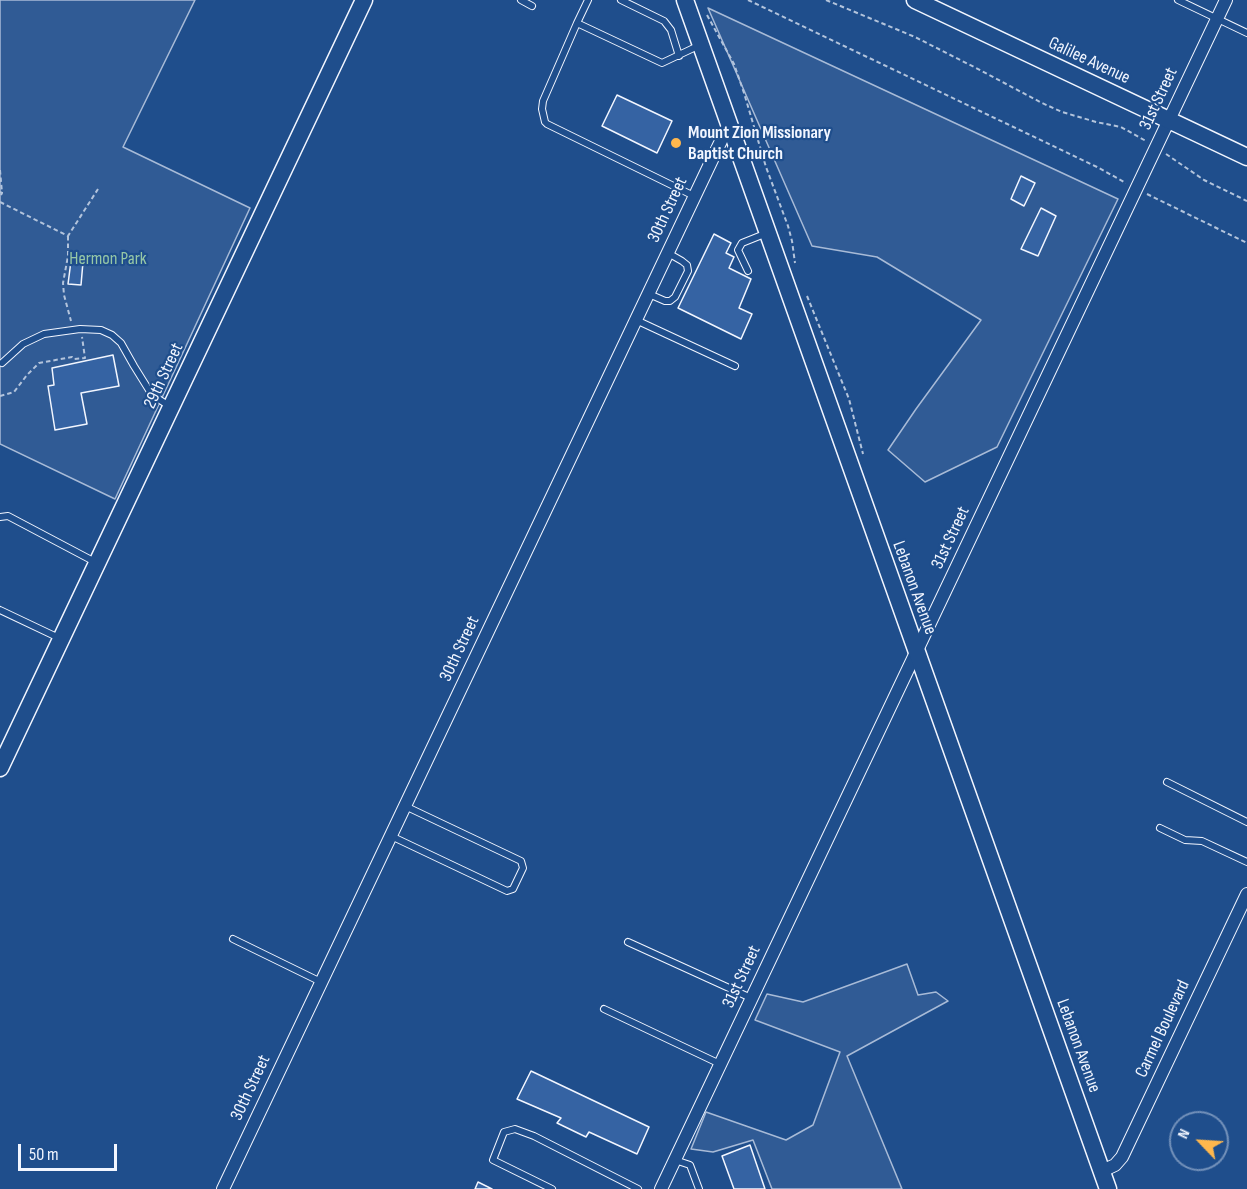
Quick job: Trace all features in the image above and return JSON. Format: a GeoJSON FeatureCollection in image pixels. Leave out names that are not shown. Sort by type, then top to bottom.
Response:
{"type":"FeatureCollection","features":[{"type":"Feature","properties":{"kind":"street","name":"29th Street"},"geometry":{"type":"LineString","coordinates":[[0,768],[364,0]]}},
{"type":"Feature","properties":{"kind":"street","name":"Lebanon Avenue"},"geometry":{"type":"LineString","coordinates":[[685,0],[1108,1189]]}},
{"type":"Feature","properties":{"kind":"street","name":"Galilee Avenue"},"geometry":{"type":"LineString","coordinates":[[915,0],[1247,156]]}},
{"type":"Feature","properties":{"kind":"street","name":"31st Street"},"geometry":{"type":"LineString","coordinates":[[661,1189],[1226,0]]}},
{"type":"Feature","properties":{"kind":"street","name":"30th Street"},"geometry":{"type":"LineString","coordinates":[[223,1189],[729,124]]}},
{"type":"Feature","properties":{"kind":"street","name":"Carmel Boulevard"},"geometry":{"type":"LineString","coordinates":[[1102,1171],[1115,1165],[1122,1157],[1247,894]]}},
{"type":"Feature","properties":{"kind":"lane"},"geometry":{"type":"LineString","coordinates":[[521,0],[532,6]]}},
{"type":"Feature","properties":{"kind":"lane"},"geometry":{"type":"LineString","coordinates":[[588,0],[543,101],[545,122],[695,197]]}},
{"type":"Feature","properties":{"kind":"lane"},"geometry":{"type":"LineString","coordinates":[[621,0],[664,21],[671,30],[679,56]]}},
{"type":"Feature","properties":{"kind":"lane"},"geometry":{"type":"LineString","coordinates":[[1178,0],[1247,33]]}},
{"type":"Feature","properties":{"kind":"lane"},"geometry":{"type":"LineString","coordinates":[[577,23],[663,63],[701,45]]}},
{"type":"Feature","properties":{"kind":"lane"},"geometry":{"type":"LineString","coordinates":[[748,271],[738,250],[742,243],[768,233]]}},
{"type":"Feature","properties":{"kind":"lane"},"geometry":{"type":"LineString","coordinates":[[649,294],[670,301],[675,297],[683,280],[687,265],[668,253]]}},
{"type":"Feature","properties":{"kind":"lane"},"geometry":{"type":"LineString","coordinates":[[636,320],[735,366]]}},
{"type":"Feature","properties":{"kind":"lane"},"geometry":{"type":"LineString","coordinates":[[2,363],[23,344],[44,334],[77,329],[101,330],[112,335],[121,343],[152,395],[171,407]]}},
{"type":"Feature","properties":{"kind":"lane"},"geometry":{"type":"LineString","coordinates":[[0,511],[97,563]]}},
{"type":"Feature","properties":{"kind":"lane"},"geometry":{"type":"LineString","coordinates":[[0,518],[8,516]]}},
{"type":"Feature","properties":{"kind":"lane"},"geometry":{"type":"LineString","coordinates":[[0,610],[61,640]]}},
{"type":"Feature","properties":{"kind":"lane"},"geometry":{"type":"LineString","coordinates":[[1167,782],[1247,822]]}},
{"type":"Feature","properties":{"kind":"lane"},"geometry":{"type":"LineString","coordinates":[[391,836],[507,891],[513,889],[523,868],[521,861],[405,806]]}},
{"type":"Feature","properties":{"kind":"lane"},"geometry":{"type":"LineString","coordinates":[[1160,828],[1185,840],[1202,841],[1247,862]]}},
{"type":"Feature","properties":{"kind":"lane"},"geometry":{"type":"LineString","coordinates":[[232,939],[322,982]]}},
{"type":"Feature","properties":{"kind":"lane"},"geometry":{"type":"LineString","coordinates":[[628,942],[752,998]]}},
{"type":"Feature","properties":{"kind":"lane"},"geometry":{"type":"LineString","coordinates":[[604,1009],[720,1064]]}},
{"type":"Feature","properties":{"kind":"lane"},"geometry":{"type":"LineString","coordinates":[[552,1189],[493,1160],[504,1132],[515,1129],[534,1136],[638,1189]]}},
{"type":"Feature","properties":{"kind":"lane"},"geometry":{"type":"LineString","coordinates":[[675,1160],[690,1165],[699,1189]]}},
{"type":"Feature","properties":{"kind":"path"},"geometry":{"type":"LineString","coordinates":[[748,0],[1127,183]]}},
{"type":"Feature","properties":{"kind":"path"},"geometry":{"type":"LineString","coordinates":[[826,0],[915,38],[1062,112],[1096,122],[1121,126],[1147,142]]}},
{"type":"Feature","properties":{"kind":"path"},"geometry":{"type":"LineString","coordinates":[[706,13],[734,64],[766,167],[788,226],[796,272]]}},
{"type":"Feature","properties":{"kind":"path"},"geometry":{"type":"LineString","coordinates":[[1167,155],[1204,180],[1247,201]]}},
{"type":"Feature","properties":{"kind":"path"},"geometry":{"type":"LineString","coordinates":[[0,171],[0,197]]}},
{"type":"Feature","properties":{"kind":"path"},"geometry":{"type":"LineString","coordinates":[[0,396],[14,392],[39,363],[72,357],[74,359],[85,358],[64,296],[63,283],[68,256],[68,236],[98,189]]}},
{"type":"Feature","properties":{"kind":"path"},"geometry":{"type":"LineString","coordinates":[[1145,193],[1247,243]]}},
{"type":"Feature","properties":{"kind":"path"},"geometry":{"type":"LineString","coordinates":[[0,202],[68,236]]}},
{"type":"Feature","properties":{"kind":"path"},"geometry":{"type":"LineString","coordinates":[[806,292],[849,399],[864,454]]}},
{"type":"Feature","properties":{"kind":"shaded area","name":"Hermon Park"},"geometry":{"type":"Polygon","coordinates":[[[0,0],[195,0],[123,147],[250,208],[115,499],[0,444],[0,0]]]}},
{"type":"Feature","properties":{"kind":"shaded area"},"geometry":{"type":"Polygon","coordinates":[[[708,8],[1118,199],[997,447],[925,482],[888,450],[981,320],[877,257],[812,246],[708,8]]]}},
{"type":"Feature","properties":{"kind":"shaded area"},"geometry":{"type":"Polygon","coordinates":[[[907,964],[918,995],[936,992],[948,1001],[847,1056],[902,1189],[772,1189],[753,1140],[713,1152],[691,1149],[706,1112],[786,1140],[813,1125],[840,1052],[755,1020],[767,994],[803,1002],[907,964]]]}},
{"type":"Feature","properties":{"kind":"building"},"geometry":{"type":"Polygon","coordinates":[[[617,95],[672,121],[657,153],[602,126],[617,95]]]}},
{"type":"Feature","properties":{"kind":"building"},"geometry":{"type":"Polygon","coordinates":[[[1021,176],[1035,183],[1024,206],[1011,199],[1021,176]]]}},
{"type":"Feature","properties":{"kind":"building"},"geometry":{"type":"Polygon","coordinates":[[[1041,208],[1056,216],[1038,256],[1021,249],[1041,208]]]}},
{"type":"Feature","properties":{"kind":"building"},"geometry":{"type":"Polygon","coordinates":[[[714,234],[731,243],[726,253],[734,257],[729,268],[751,279],[739,308],[752,314],[741,339],[678,308],[714,234]]]}},
{"type":"Feature","properties":{"kind":"building"},"geometry":{"type":"Polygon","coordinates":[[[71,261],[83,262],[81,285],[68,284],[71,261]]]}},
{"type":"Feature","properties":{"kind":"building"},"geometry":{"type":"Polygon","coordinates":[[[113,355],[119,386],[81,393],[87,424],[55,430],[48,386],[54,385],[52,368],[113,355]]]}},
{"type":"Feature","properties":{"kind":"building"},"geometry":{"type":"Polygon","coordinates":[[[531,1071],[649,1127],[637,1154],[589,1132],[586,1137],[557,1123],[561,1118],[517,1099],[531,1071]]]}},
{"type":"Feature","properties":{"kind":"building"},"geometry":{"type":"Polygon","coordinates":[[[750,1145],[765,1189],[734,1189],[722,1156],[750,1145]]]}},
{"type":"Feature","properties":{"kind":"building"},"geometry":{"type":"Polygon","coordinates":[[[478,1182],[492,1189],[475,1189],[478,1182]]]}},
{"type":"Feature","properties":{"kind":"place","name":"Mount Zion Missionary Baptist Church"},"geometry":{"type":"Point","coordinates":[676,143]}}]}
